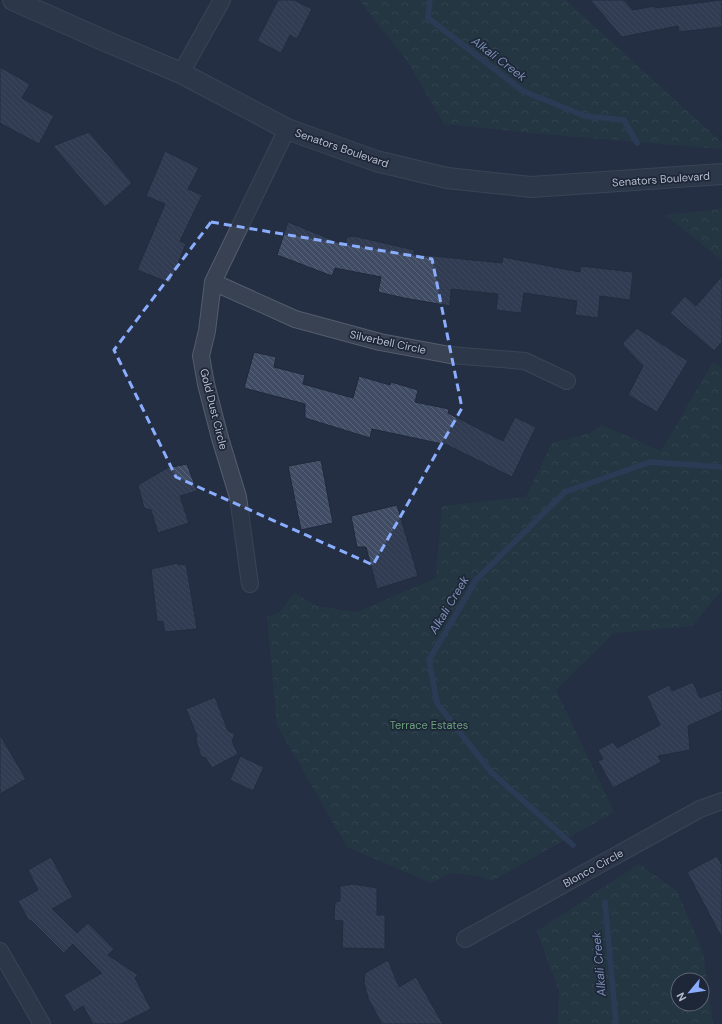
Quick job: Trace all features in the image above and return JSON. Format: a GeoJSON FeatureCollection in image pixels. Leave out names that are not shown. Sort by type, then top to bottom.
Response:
{"type":"FeatureCollection","features":[{"type":"Feature","properties":{"kind":"street","name":"Senators Boulevard"},"geometry":{"type":"LineString","coordinates":[[13,0],[181,73],[286,129],[376,161],[433,175],[447,178],[532,187],[722,174]]}},
{"type":"Feature","properties":{"kind":"street"},"geometry":{"type":"LineString","coordinates":[[181,73],[222,0]]}},
{"type":"Feature","properties":{"kind":"street","name":"Gold Dust Circle"},"geometry":{"type":"LineString","coordinates":[[250,584],[238,498],[214,415],[201,356],[207,330],[213,282],[286,129]]}},
{"type":"Feature","properties":{"kind":"street","name":"Silverbell Circle"},"geometry":{"type":"LineString","coordinates":[[213,282],[295,319],[380,342],[450,355],[525,361],[567,381]]}},
{"type":"Feature","properties":{"kind":"street","name":"Blonco Circle"},"geometry":{"type":"LineString","coordinates":[[465,939],[700,809],[722,801]]}},
{"type":"Feature","properties":{"kind":"street"},"geometry":{"type":"LineString","coordinates":[[0,951],[42,1024]]}},
{"type":"Feature","properties":{"kind":"highlighted area"},"geometry":{"type":"Polygon","coordinates":[[[211,222],[432,259],[462,408],[373,565],[176,477],[114,350],[211,222]]]}},
{"type":"Feature","properties":{"kind":"green space"},"geometry":{"type":"Polygon","coordinates":[[[359,0],[566,0],[722,143],[722,149],[444,124],[408,62],[359,0]]]}},
{"type":"Feature","properties":{"kind":"green space"},"geometry":{"type":"Polygon","coordinates":[[[722,209],[722,260],[665,215],[722,209]]]}},
{"type":"Feature","properties":{"kind":"green space","name":"Terrace Estates"},"geometry":{"type":"Polygon","coordinates":[[[713,362],[722,368],[722,590],[692,626],[614,633],[556,690],[614,812],[492,881],[478,876],[451,873],[432,883],[347,847],[277,725],[267,617],[280,612],[294,593],[317,606],[357,612],[436,578],[442,506],[526,497],[552,443],[590,433],[602,425],[661,451],[713,362]]]}},
{"type":"Feature","properties":{"kind":"green space"},"geometry":{"type":"Polygon","coordinates":[[[639,864],[677,891],[703,952],[706,972],[670,972],[670,1012],[710,1012],[710,1002],[713,1024],[558,1024],[559,991],[537,931],[639,864]]]}},
{"type":"Feature","properties":{"kind":"building"},"geometry":{"type":"Polygon","coordinates":[[[278,0],[294,0],[312,9],[297,39],[290,35],[281,53],[257,41],[278,0]]]}},
{"type":"Feature","properties":{"kind":"building"},"geometry":{"type":"Polygon","coordinates":[[[590,0],[624,0],[633,10],[655,6],[655,8],[722,0],[722,27],[679,32],[678,26],[622,37],[590,0]]]}},
{"type":"Feature","properties":{"kind":"building"},"geometry":{"type":"Polygon","coordinates":[[[0,67],[30,84],[22,98],[54,116],[39,144],[0,123],[0,67]]]}},
{"type":"Feature","properties":{"kind":"building"},"geometry":{"type":"Polygon","coordinates":[[[89,132],[132,183],[105,207],[53,146],[89,132]]]}},
{"type":"Feature","properties":{"kind":"building"},"geometry":{"type":"Polygon","coordinates":[[[165,151],[199,168],[188,189],[202,195],[180,241],[186,244],[170,283],[137,270],[165,204],[146,196],[165,151]]]}},
{"type":"Feature","properties":{"kind":"building"},"geometry":{"type":"Polygon","coordinates":[[[288,222],[345,245],[347,237],[354,236],[414,250],[414,254],[502,263],[503,257],[580,272],[581,266],[633,272],[630,300],[600,296],[598,318],[575,315],[577,301],[524,293],[521,313],[496,310],[498,294],[451,289],[450,306],[404,298],[378,292],[381,277],[335,268],[332,276],[277,255],[288,222]]]}},
{"type":"Feature","properties":{"kind":"building"},"geometry":{"type":"Polygon","coordinates":[[[722,276],[722,342],[714,351],[670,313],[685,296],[696,306],[722,276]]]}},
{"type":"Feature","properties":{"kind":"building"},"geometry":{"type":"Polygon","coordinates":[[[637,328],[688,361],[657,412],[628,395],[643,366],[622,344],[637,328]]]}},
{"type":"Feature","properties":{"kind":"building"},"geometry":{"type":"Polygon","coordinates":[[[254,352],[276,357],[274,367],[305,375],[303,384],[353,398],[359,376],[390,385],[391,382],[418,390],[415,402],[449,409],[448,413],[503,441],[515,417],[536,427],[512,477],[447,445],[372,429],[370,438],[305,418],[305,404],[244,388],[254,352]]]}},
{"type":"Feature","properties":{"kind":"building"},"geometry":{"type":"Polygon","coordinates":[[[321,460],[333,523],[301,530],[288,466],[321,460]]]}},
{"type":"Feature","properties":{"kind":"building"},"geometry":{"type":"Polygon","coordinates":[[[187,464],[197,491],[180,496],[189,523],[158,533],[151,510],[144,508],[138,485],[167,468],[187,464]]]}},
{"type":"Feature","properties":{"kind":"building"},"geometry":{"type":"Polygon","coordinates":[[[397,505],[418,576],[377,589],[366,547],[357,547],[351,516],[397,505]]]}},
{"type":"Feature","properties":{"kind":"building"},"geometry":{"type":"Polygon","coordinates":[[[178,563],[179,565],[186,564],[197,629],[165,632],[163,622],[157,621],[151,569],[178,563]]]}},
{"type":"Feature","properties":{"kind":"building"},"geometry":{"type":"Polygon","coordinates":[[[693,682],[700,698],[722,690],[722,711],[688,726],[690,750],[658,756],[661,762],[613,788],[598,761],[603,759],[598,750],[613,742],[617,748],[660,725],[647,696],[669,685],[672,691],[693,682]]]}},
{"type":"Feature","properties":{"kind":"building"},"geometry":{"type":"Polygon","coordinates":[[[215,697],[228,731],[235,734],[232,741],[238,754],[212,768],[206,758],[201,756],[196,740],[197,736],[186,709],[215,697]]]}},
{"type":"Feature","properties":{"kind":"building"},"geometry":{"type":"Polygon","coordinates":[[[0,735],[26,779],[0,794],[0,735]]]}},
{"type":"Feature","properties":{"kind":"building"},"geometry":{"type":"Polygon","coordinates":[[[240,756],[264,767],[253,791],[230,780],[240,756]]]}},
{"type":"Feature","properties":{"kind":"building"},"geometry":{"type":"Polygon","coordinates":[[[717,856],[722,865],[722,938],[687,872],[717,856]]]}},
{"type":"Feature","properties":{"kind":"building"},"geometry":{"type":"Polygon","coordinates":[[[51,857],[73,897],[52,909],[77,933],[88,923],[114,949],[108,955],[138,975],[135,978],[151,1009],[121,1024],[93,1024],[83,1006],[74,1012],[64,995],[102,973],[73,944],[64,953],[31,920],[29,921],[18,901],[38,890],[28,870],[51,857]]]}},
{"type":"Feature","properties":{"kind":"building"},"geometry":{"type":"Polygon","coordinates":[[[353,884],[377,888],[377,915],[385,915],[385,949],[342,948],[343,921],[334,920],[335,902],[340,901],[340,886],[353,884]]]}},
{"type":"Feature","properties":{"kind":"building"},"geometry":{"type":"Polygon","coordinates":[[[388,960],[399,987],[416,977],[443,1024],[382,1024],[368,998],[364,982],[365,973],[388,960]]]}},
{"type":"Feature","properties":{"kind":"waterway","name":"Alkali Creek"},"geometry":{"type":"LineString","coordinates":[[430,0],[428,18],[523,91],[585,116],[624,120],[637,143]]}},
{"type":"Feature","properties":{"kind":"waterway","name":"Alkali Creek"},"geometry":{"type":"LineString","coordinates":[[573,845],[491,772],[437,703],[429,660],[476,580],[565,492],[650,462],[722,467]]}},
{"type":"Feature","properties":{"kind":"waterway","name":"Alkali Creek"},"geometry":{"type":"LineString","coordinates":[[605,902],[616,1024]]}}]}
